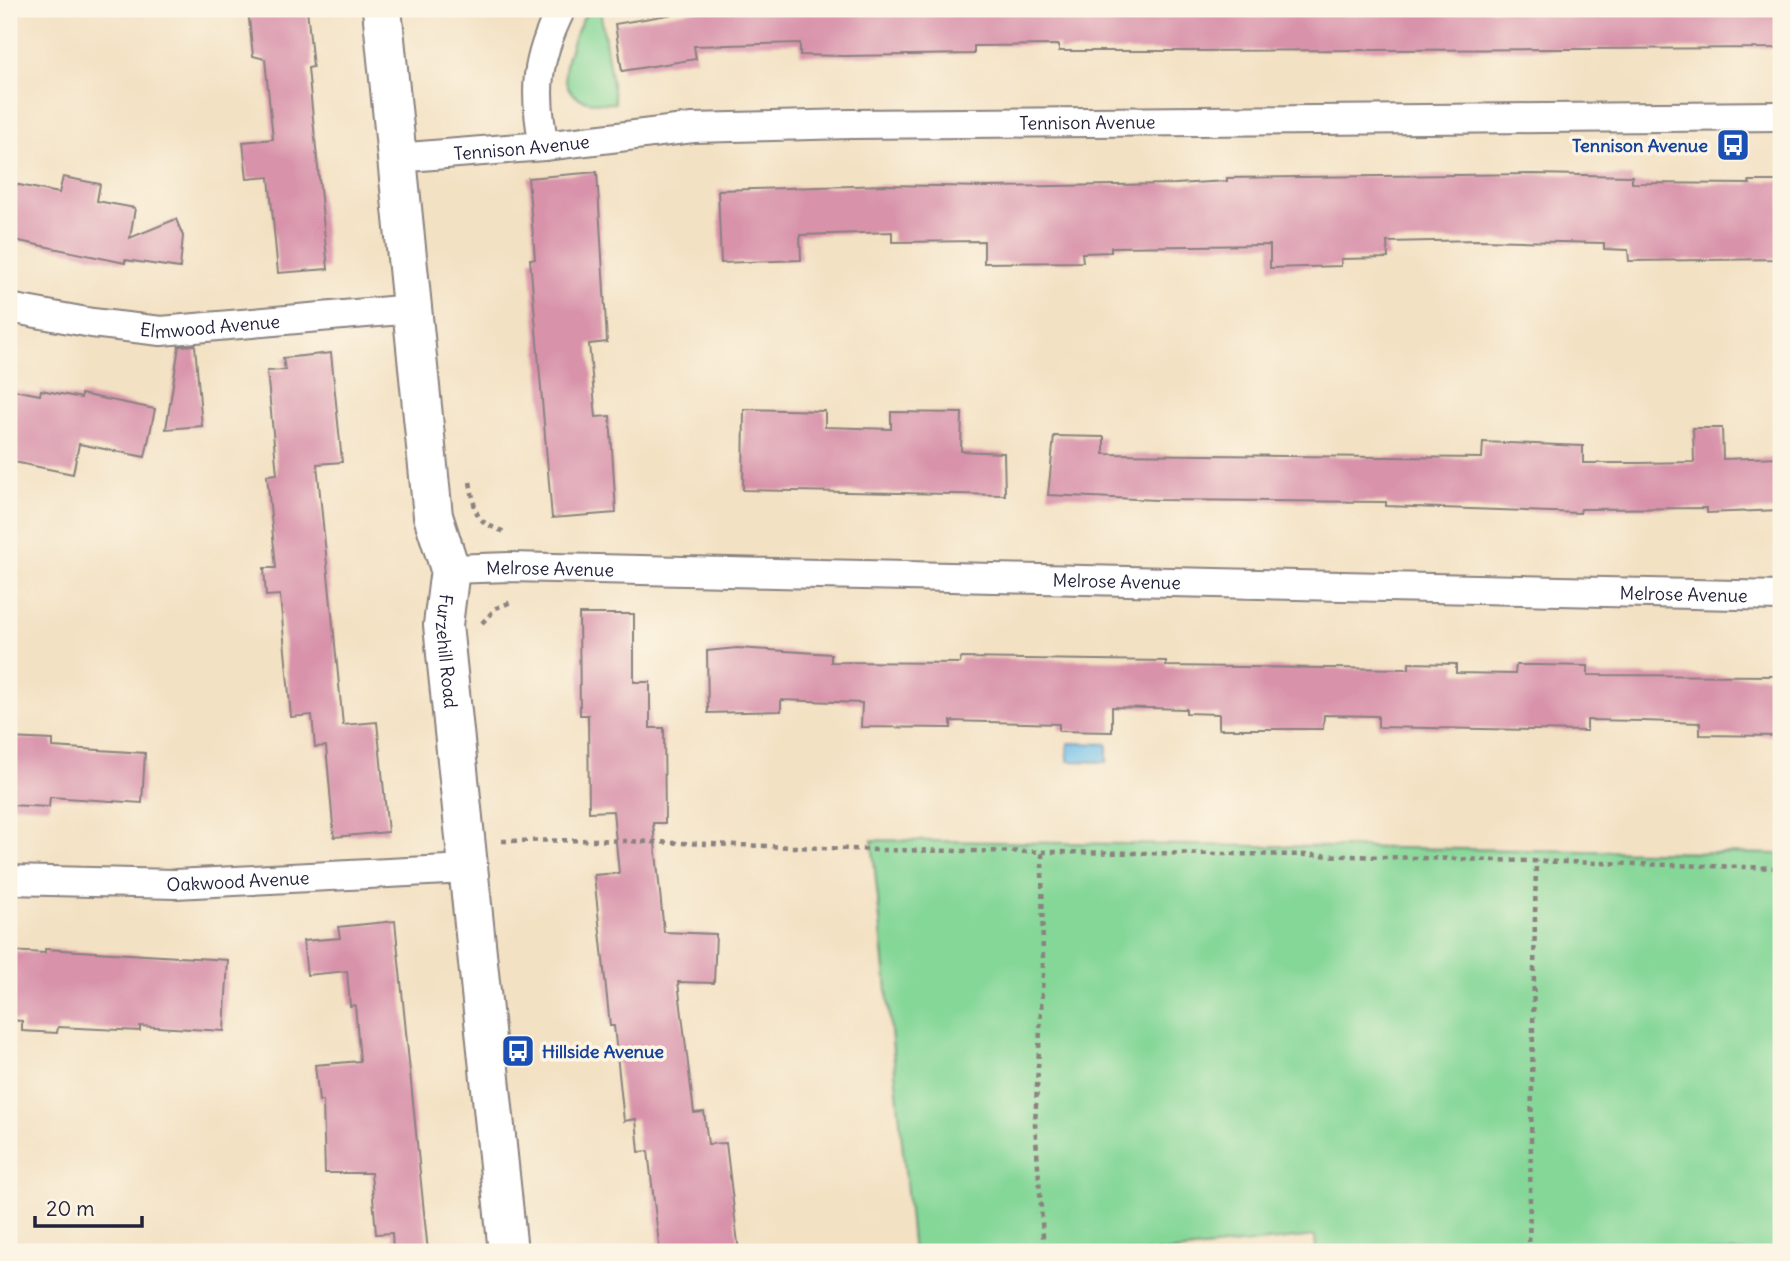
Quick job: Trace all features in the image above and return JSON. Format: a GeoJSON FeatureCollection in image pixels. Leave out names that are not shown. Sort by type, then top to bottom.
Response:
{"type":"FeatureCollection","features":[{"type":"Feature","properties":{"kind":"street","name":"Furzehill Road"},"geometry":{"type":"LineString","coordinates":[[382,9],[433,516],[450,569],[443,625],[508,1252]]}},
{"type":"Feature","properties":{"kind":"street"},"geometry":{"type":"LineString","coordinates":[[544,146],[537,77],[548,36],[561,9]]}},
{"type":"Feature","properties":{"kind":"street","name":"Tennison Avenue"},"geometry":{"type":"LineString","coordinates":[[396,158],[544,146],[693,128],[850,124],[1781,117]]}},
{"type":"Feature","properties":{"kind":"street","name":"Elmwood Avenue"},"geometry":{"type":"LineString","coordinates":[[9,308],[92,323],[161,331],[412,309]]}},
{"type":"Feature","properties":{"kind":"street","name":"Melrose Avenue"},"geometry":{"type":"LineString","coordinates":[[450,569],[510,567],[1781,596]]}},
{"type":"Feature","properties":{"kind":"street","name":"Oakwood Avenue"},"geometry":{"type":"LineString","coordinates":[[9,880],[175,884],[466,855]]}},
{"type":"Feature","properties":{"kind":"path"},"geometry":{"type":"LineString","coordinates":[[466,855],[595,840],[1042,853],[1313,855],[1781,869]]}},
{"type":"Feature","properties":{"kind":"path"},"geometry":{"type":"LineString","coordinates":[[1042,853],[1043,973],[1035,1124],[1044,1250]]}},
{"type":"Feature","properties":{"kind":"path"},"geometry":{"type":"LineString","coordinates":[[1529,1252],[1536,861]]}},
{"type":"Feature","properties":{"kind":"green space"},"geometry":{"type":"Polygon","coordinates":[[[588,9],[600,9],[615,103],[591,102],[576,96],[568,86],[565,73],[567,58],[588,9]]]}},
{"type":"Feature","properties":{"kind":"green space"},"geometry":{"type":"Polygon","coordinates":[[[872,840],[1781,854],[1781,1252],[1316,1252],[1315,1236],[1167,1252],[913,1252],[872,840]]]}},
{"type":"Feature","properties":{"kind":"water"},"geometry":{"type":"Polygon","coordinates":[[[1068,743],[1107,744],[1107,762],[1068,761],[1068,743]]]}},
{"type":"Feature","properties":{"kind":"building"},"geometry":{"type":"Polygon","coordinates":[[[248,9],[307,9],[313,67],[308,68],[328,269],[278,273],[269,177],[247,179],[243,142],[273,139],[265,59],[253,56],[248,9]]]}},
{"type":"Feature","properties":{"kind":"building"},"geometry":{"type":"Polygon","coordinates":[[[703,9],[1781,9],[1781,48],[1059,51],[1059,45],[974,46],[974,54],[844,56],[800,55],[800,43],[694,46],[696,59],[622,71],[615,24],[703,9]]]}},
{"type":"Feature","properties":{"kind":"building"},"geometry":{"type":"Polygon","coordinates":[[[597,172],[607,342],[589,344],[596,417],[610,416],[616,513],[552,518],[530,259],[535,259],[528,178],[597,172]]]}},
{"type":"Feature","properties":{"kind":"building"},"geometry":{"type":"Polygon","coordinates":[[[1534,174],[1632,176],[1632,183],[1750,184],[1749,181],[1781,181],[1781,259],[1629,261],[1628,250],[1604,249],[1604,243],[1479,240],[1387,242],[1388,258],[1341,259],[1341,266],[1270,268],[1270,245],[1111,247],[1111,252],[1082,253],[1083,262],[984,263],[984,241],[892,242],[892,232],[800,235],[801,260],[721,263],[718,190],[886,185],[987,187],[1175,184],[1227,181],[1227,178],[1534,174]]]}},
{"type":"Feature","properties":{"kind":"building"},"geometry":{"type":"Polygon","coordinates":[[[63,177],[100,184],[97,201],[135,208],[130,238],[176,219],[183,236],[180,268],[125,260],[125,263],[9,239],[9,183],[59,193],[63,177]]]}},
{"type":"Feature","properties":{"kind":"building"},"geometry":{"type":"Polygon","coordinates":[[[195,345],[202,426],[166,429],[179,346],[195,345]]]}},
{"type":"Feature","properties":{"kind":"building"},"geometry":{"type":"Polygon","coordinates":[[[331,353],[342,462],[317,464],[343,725],[377,722],[388,832],[334,837],[326,746],[315,747],[312,715],[291,717],[280,595],[266,596],[264,568],[276,568],[267,475],[277,474],[267,371],[285,370],[283,358],[331,353]]]}},
{"type":"Feature","properties":{"kind":"building"},"geometry":{"type":"Polygon","coordinates":[[[9,389],[40,395],[41,390],[81,398],[81,394],[155,409],[145,457],[79,444],[73,474],[9,461],[9,389]]]}},
{"type":"Feature","properties":{"kind":"building"},"geometry":{"type":"Polygon","coordinates":[[[744,409],[825,411],[825,427],[891,429],[891,412],[962,413],[961,451],[1004,453],[1005,495],[743,490],[744,409]]]}},
{"type":"Feature","properties":{"kind":"building"},"geometry":{"type":"Polygon","coordinates":[[[1693,428],[1722,428],[1723,459],[1781,457],[1781,510],[1707,513],[1707,508],[1581,509],[1580,513],[1386,506],[1386,502],[1158,500],[1048,495],[1054,436],[1104,437],[1104,454],[1482,458],[1483,442],[1583,446],[1583,463],[1639,463],[1694,462],[1693,428]]]}},
{"type":"Feature","properties":{"kind":"building"},"geometry":{"type":"Polygon","coordinates":[[[579,614],[634,614],[634,682],[650,682],[650,728],[664,728],[665,823],[653,823],[664,932],[716,934],[714,983],[678,982],[694,1113],[704,1112],[708,1144],[726,1143],[739,1252],[689,1252],[689,1249],[660,1252],[648,1151],[639,1152],[636,1119],[624,1121],[614,1026],[610,1026],[594,875],[619,873],[613,811],[589,812],[588,715],[580,715],[579,614]]]}},
{"type":"Feature","properties":{"kind":"building"},"geometry":{"type":"Polygon","coordinates":[[[737,648],[831,654],[831,662],[960,663],[961,658],[1166,661],[1166,666],[1409,669],[1409,663],[1456,664],[1456,673],[1515,674],[1516,665],[1538,665],[1588,666],[1588,675],[1781,676],[1781,736],[1700,735],[1700,723],[1643,721],[1587,720],[1587,731],[1378,727],[1378,716],[1324,715],[1323,729],[1219,729],[1219,714],[1186,713],[1186,709],[1112,707],[1112,732],[1059,731],[1059,724],[951,721],[951,728],[861,727],[862,703],[781,700],[781,711],[708,713],[707,651],[737,648]]]}},
{"type":"Feature","properties":{"kind":"building"},"geometry":{"type":"Polygon","coordinates":[[[9,738],[53,740],[53,747],[145,753],[142,803],[50,797],[49,807],[9,805],[9,738]]]}},
{"type":"Feature","properties":{"kind":"building"},"geometry":{"type":"Polygon","coordinates":[[[395,921],[428,1252],[393,1252],[392,1233],[376,1234],[371,1173],[325,1173],[323,1101],[319,1101],[315,1065],[360,1061],[355,1005],[350,1006],[347,971],[307,975],[303,941],[340,938],[338,927],[395,921]]]}},
{"type":"Feature","properties":{"kind":"building"},"geometry":{"type":"Polygon","coordinates":[[[45,949],[228,960],[224,1031],[140,1026],[140,1031],[58,1027],[57,1033],[22,1031],[22,1021],[9,1020],[9,951],[45,953],[45,949]]]}},
{"type":"Feature","properties":{"kind":"place","name":"Tennison Avenue"},"geometry":{"type":"Point","coordinates":[1733,145]}},
{"type":"Feature","properties":{"kind":"place","name":"Hillside Avenue"},"geometry":{"type":"Point","coordinates":[518,1051]}}]}
